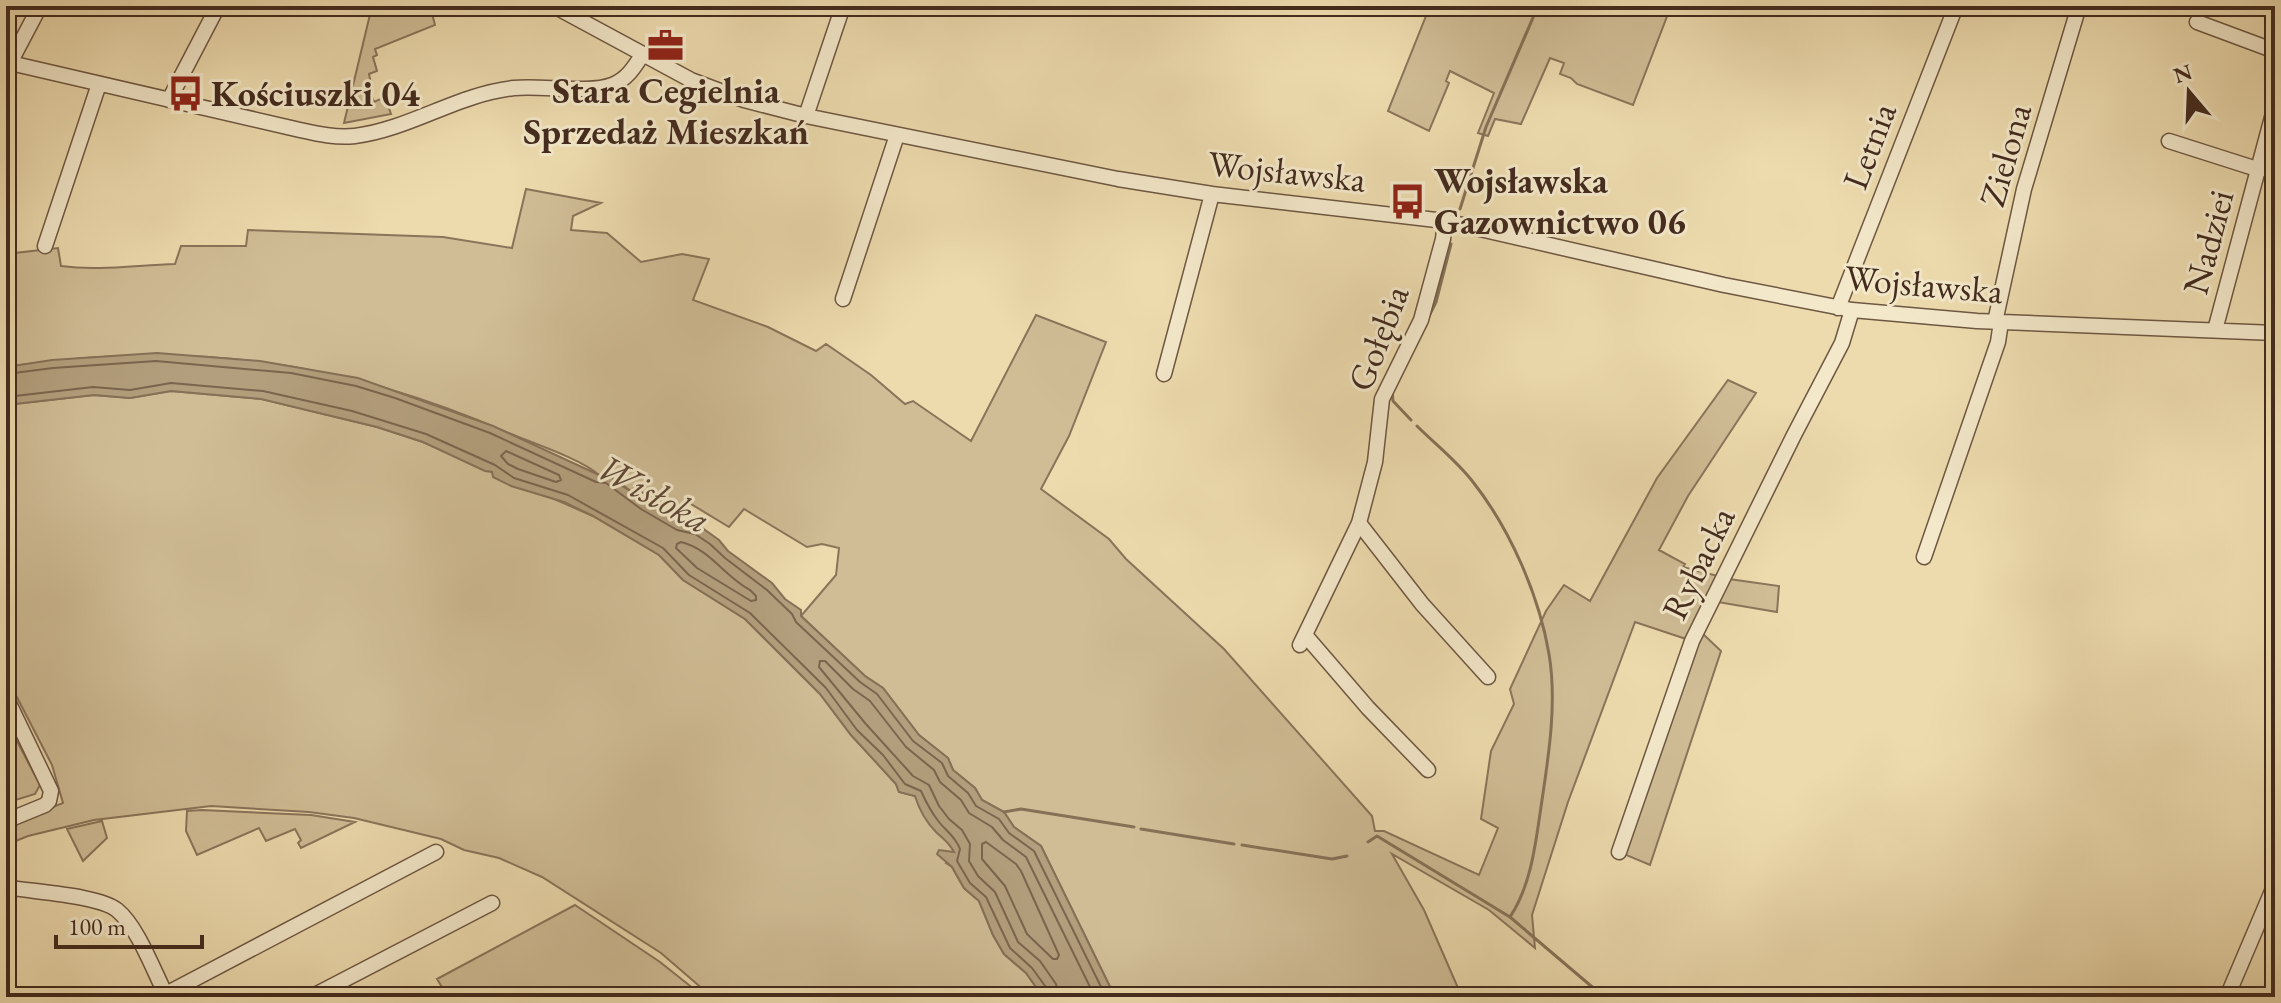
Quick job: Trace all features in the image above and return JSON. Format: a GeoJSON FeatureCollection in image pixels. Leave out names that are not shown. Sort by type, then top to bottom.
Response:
{"type":"FeatureCollection","features":[{"type":"Feature","properties":{"kind":"street"},"geometry":{"type":"LineString","coordinates":[[40,6],[8,63],[327,136],[355,136],[402,124],[494,91],[535,87],[603,88],[622,80],[642,55]]}},
{"type":"Feature","properties":{"kind":"street"},"geometry":{"type":"LineString","coordinates":[[169,100],[218,6]]}},
{"type":"Feature","properties":{"kind":"street","name":"Wojsławska"},"geometry":{"type":"LineString","coordinates":[[554,6],[642,55],[719,92],[806,116],[1118,179],[1212,194],[1445,221],[1845,309],[1998,322],[2275,333]]}},
{"type":"Feature","properties":{"kind":"street"},"geometry":{"type":"LineString","coordinates":[[806,116],[843,6]]}},
{"type":"Feature","properties":{"kind":"street","name":"Letnia"},"geometry":{"type":"LineString","coordinates":[[1845,309],[1956,6]]}},
{"type":"Feature","properties":{"kind":"street","name":"Zielona"},"geometry":{"type":"LineString","coordinates":[[1924,557],[1998,342],[1998,322],[2024,189],[2079,6]]}},
{"type":"Feature","properties":{"kind":"street"},"geometry":{"type":"LineString","coordinates":[[2197,22],[2275,51]]}},
{"type":"Feature","properties":{"kind":"street"},"geometry":{"type":"LineString","coordinates":[[45,246],[99,84]]}},
{"type":"Feature","properties":{"kind":"street","name":"Nadziei"},"geometry":{"type":"LineString","coordinates":[[2215,330],[2275,106]]}},
{"type":"Feature","properties":{"kind":"street"},"geometry":{"type":"LineString","coordinates":[[843,299],[897,135]]}},
{"type":"Feature","properties":{"kind":"street","name":"Nadziei"},"geometry":{"type":"LineString","coordinates":[[2169,141],[2260,170]]}},
{"type":"Feature","properties":{"kind":"street"},"geometry":{"type":"LineString","coordinates":[[1164,374],[1212,194]]}},
{"type":"Feature","properties":{"kind":"street","name":"Gołębia"},"geometry":{"type":"LineString","coordinates":[[1428,770],[1303,641],[1359,523],[1375,462],[1382,399],[1421,320],[1445,221]]}},
{"type":"Feature","properties":{"kind":"street","name":"Rybacka"},"geometry":{"type":"LineString","coordinates":[[1619,852],[1692,641],[1842,343],[1845,309]]}},
{"type":"Feature","properties":{"kind":"street"},"geometry":{"type":"LineString","coordinates":[[1359,523],[1422,604],[1488,677]]}},
{"type":"Feature","properties":{"kind":"street"},"geometry":{"type":"LineString","coordinates":[[6,697],[51,791],[45,805],[6,821]]}},
{"type":"Feature","properties":{"kind":"street"},"geometry":{"type":"LineString","coordinates":[[6,887],[89,900],[115,908],[132,928],[167,996],[436,852]]}},
{"type":"Feature","properties":{"kind":"street"},"geometry":{"type":"LineString","coordinates":[[2227,997],[2275,884]]}},
{"type":"Feature","properties":{"kind":"street"},"geometry":{"type":"LineString","coordinates":[[311,997],[492,903]]}},
{"type":"Feature","properties":{"kind":"shaded area"},"geometry":{"type":"Polygon","coordinates":[[[372,6],[430,6],[435,25],[375,49],[377,55],[373,57],[377,71],[369,74],[371,84],[368,86],[374,102],[385,97],[391,114],[344,123],[372,6]]]}},
{"type":"Feature","properties":{"kind":"shaded area"},"geometry":{"type":"Polygon","coordinates":[[[1430,6],[1671,6],[1633,105],[1577,84],[1560,74],[1564,63],[1550,58],[1521,124],[1495,119],[1488,136],[1478,133],[1494,93],[1450,71],[1446,81],[1449,83],[1429,131],[1388,111],[1430,6]]]}},
{"type":"Feature","properties":{"kind":"shaded area"},"geometry":{"type":"Polygon","coordinates":[[[526,189],[601,203],[573,216],[571,230],[607,233],[641,262],[682,254],[709,259],[693,300],[768,327],[816,351],[826,344],[871,375],[905,404],[913,401],[971,441],[1036,315],[1106,342],[1069,436],[1041,489],[1109,539],[1126,559],[1224,649],[1372,816],[1375,831],[1384,831],[1479,875],[1498,828],[1481,819],[1491,751],[1514,704],[1510,689],[1546,611],[1564,585],[1590,601],[1657,478],[1728,380],[1756,393],[1688,496],[1659,550],[1685,564],[1683,567],[1729,579],[1779,586],[1777,612],[1718,602],[1702,633],[1721,651],[1650,865],[1619,852],[1692,641],[1635,622],[1568,802],[1532,915],[1535,948],[1489,910],[1392,854],[1424,910],[1462,997],[1115,997],[1041,846],[1014,827],[1004,812],[982,800],[975,788],[953,770],[948,758],[919,735],[883,688],[865,676],[801,616],[836,575],[839,548],[822,544],[807,547],[744,509],[729,527],[686,501],[676,511],[634,488],[632,492],[611,476],[599,475],[570,458],[448,409],[387,388],[325,373],[263,362],[201,356],[138,355],[6,367],[6,254],[58,248],[61,266],[103,268],[175,264],[181,246],[246,246],[248,230],[443,237],[512,248],[526,189]]]}},
{"type":"Feature","properties":{"kind":"shaded area"},"geometry":{"type":"Polygon","coordinates":[[[171,391],[262,399],[377,427],[423,442],[593,516],[659,555],[683,580],[745,619],[820,694],[851,735],[896,784],[899,792],[915,796],[923,813],[955,853],[946,863],[952,867],[964,888],[979,901],[1004,954],[1026,973],[1043,997],[712,997],[661,953],[542,877],[499,858],[464,850],[441,839],[354,818],[211,806],[94,820],[28,836],[6,845],[6,826],[63,803],[52,765],[6,676],[6,405],[94,395],[130,398],[171,391]]]}},
{"type":"Feature","properties":{"kind":"shaded area"},"geometry":{"type":"Polygon","coordinates":[[[6,720],[40,785],[35,794],[6,803],[6,720]]]}},
{"type":"Feature","properties":{"kind":"shaded area"},"geometry":{"type":"Polygon","coordinates":[[[187,811],[311,815],[355,822],[301,848],[298,843],[301,840],[295,829],[266,841],[259,828],[197,855],[186,831],[187,811]]]}},
{"type":"Feature","properties":{"kind":"shaded area"},"geometry":{"type":"Polygon","coordinates":[[[102,821],[107,838],[83,861],[67,829],[102,821]]]}},
{"type":"Feature","properties":{"kind":"shaded area"},"geometry":{"type":"Polygon","coordinates":[[[575,905],[660,962],[704,997],[448,997],[437,979],[575,905]]]}},
{"type":"Feature","properties":{"kind":"water"},"geometry":{"type":"Polygon","coordinates":[[[157,353],[260,361],[358,378],[493,426],[599,475],[611,476],[617,483],[681,523],[698,525],[801,610],[801,616],[865,676],[883,688],[919,735],[948,758],[953,770],[975,788],[982,800],[1004,812],[1014,827],[1041,846],[1115,997],[1043,997],[1026,973],[1004,954],[979,901],[964,888],[952,867],[937,854],[939,850],[954,852],[926,820],[915,796],[899,792],[896,784],[851,735],[820,694],[745,619],[683,580],[659,555],[593,516],[564,502],[511,486],[493,477],[492,472],[423,442],[377,427],[261,399],[171,391],[130,398],[94,395],[6,405],[6,367],[52,360],[157,353]]]}},
{"type":"Feature","properties":{"kind":"waterway"},"geometry":{"type":"LineString","coordinates":[[1460,209],[1486,127],[1538,6]]}},
{"type":"Feature","properties":{"kind":"waterway"},"geometry":{"type":"LineString","coordinates":[[1429,316],[1436,302],[1451,244]]}},
{"type":"Feature","properties":{"kind":"waterway"},"geometry":{"type":"LineString","coordinates":[[1392,391],[1393,401],[1411,420]]}},
{"type":"Feature","properties":{"kind":"waterway"},"geometry":{"type":"LineString","coordinates":[[1417,426],[1467,474],[1499,520],[1530,586],[1549,654],[1551,727],[1538,831],[1528,876],[1510,917]]}},
{"type":"Feature","properties":{"kind":"waterway"},"geometry":{"type":"LineString","coordinates":[[1004,812],[1021,809],[1134,827]]}},
{"type":"Feature","properties":{"kind":"waterway"},"geometry":{"type":"LineString","coordinates":[[1141,829],[1234,844]]}},
{"type":"Feature","properties":{"kind":"waterway"},"geometry":{"type":"LineString","coordinates":[[1368,842],[1377,836],[1510,917],[1604,997]]}},
{"type":"Feature","properties":{"kind":"waterway"},"geometry":{"type":"LineString","coordinates":[[1242,845],[1332,859],[1347,856]]}},
{"type":"Feature","properties":{"kind":"place","name":"Stara Cegielnia Sprzedaż Mieszkań"},"geometry":{"type":"Point","coordinates":[666,45]}},
{"type":"Feature","properties":{"kind":"place","name":"Kościuszki 04"},"geometry":{"type":"Point","coordinates":[185,93]}},
{"type":"Feature","properties":{"kind":"place","name":"Wojsławska Gazownictwo 06"},"geometry":{"type":"Point","coordinates":[1408,201]}},
{"type":"Feature","properties":{"kind":"water label","name":"Wisłoka"},"geometry":{"type":"Point","coordinates":[654,493]}}]}
